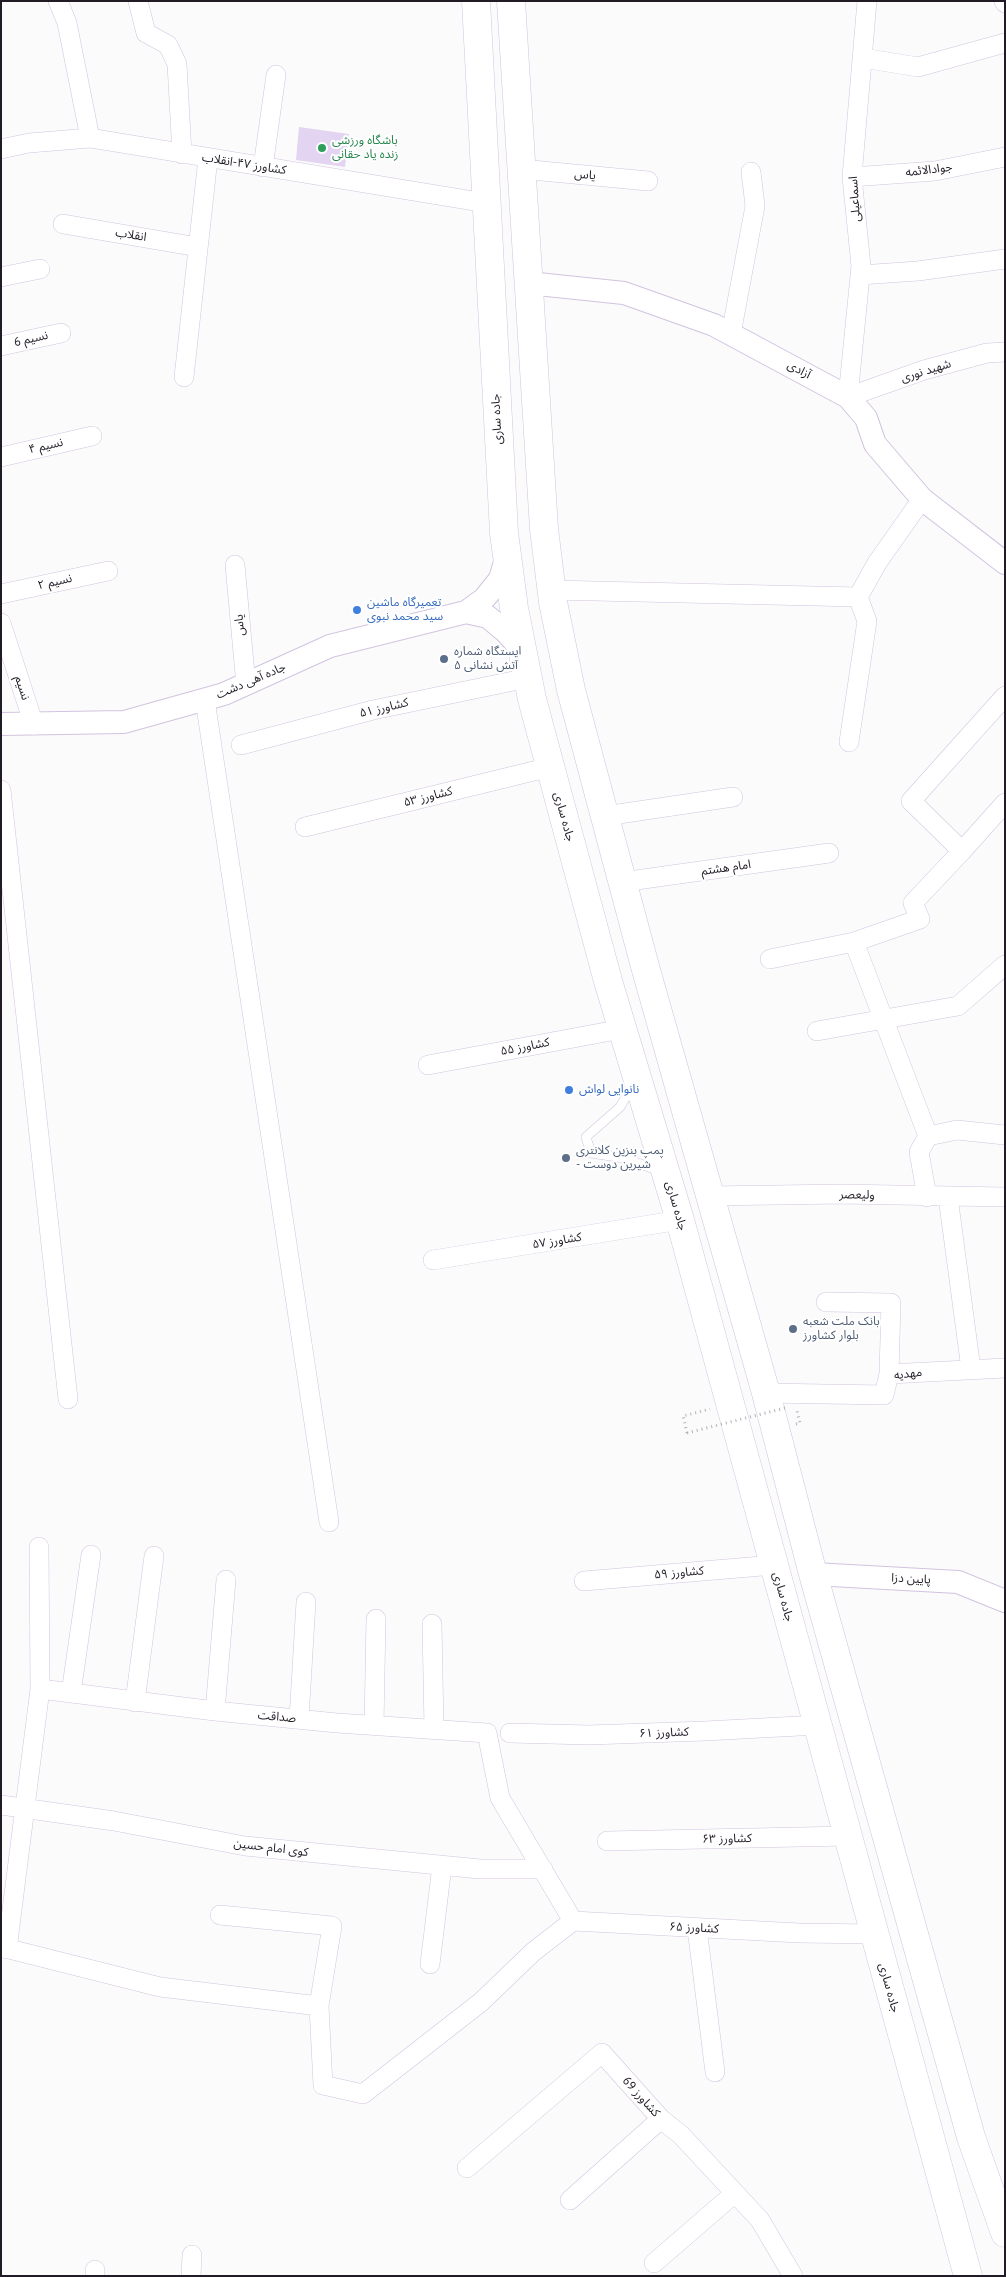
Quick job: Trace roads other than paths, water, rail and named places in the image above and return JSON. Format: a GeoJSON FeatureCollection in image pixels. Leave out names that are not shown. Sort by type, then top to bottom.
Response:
{"type":"FeatureCollection","features":[{"type":"Feature","properties":{"kind":"highway","name":"جاده ساری"},"geometry":{"type":"LineString","coordinates":[[476,1],[498,453],[507,555],[514,608],[528,678],[550,767],[622,1029],[680,1220],[968,2276]]}},
{"type":"Feature","properties":{"kind":"highway"},"geometry":{"type":"LineString","coordinates":[[511,1],[540,480],[551,590],[571,690],[622,882],[710,1196],[775,1401],[814,1574],[971,2137],[1005,2234]]}},
{"type":"Feature","properties":{"kind":"street"},"geometry":{"type":"LineString","coordinates":[[58,1],[67,23],[90,138]]}},
{"type":"Feature","properties":{"kind":"street"},"geometry":{"type":"LineString","coordinates":[[138,1],[146,33],[168,45],[177,64],[182,154]]}},
{"type":"Feature","properties":{"kind":"street","name":"اسماعیلی"},"geometry":{"type":"LineString","coordinates":[[848,397],[860,274],[852,177],[867,1]]}},
{"type":"Feature","properties":{"kind":"street"},"geometry":{"type":"LineString","coordinates":[[863,58],[918,67],[1005,43]]}},
{"type":"Feature","properties":{"kind":"street"},"geometry":{"type":"LineString","coordinates":[[263,167],[276,75]]}},
{"type":"Feature","properties":{"kind":"street","name":"کشاورز ۴۷-انقلاب"},"geometry":{"type":"LineString","coordinates":[[1,149],[29,143],[90,138],[486,203]]}},
{"type":"Feature","properties":{"kind":"street","name":"جوادالائمه"},"geometry":{"type":"LineString","coordinates":[[852,177],[935,171],[1005,157]]}},
{"type":"Feature","properties":{"kind":"street"},"geometry":{"type":"LineString","coordinates":[[184,377],[208,158]]}},
{"type":"Feature","properties":{"kind":"street","name":"یاس"},"geometry":{"type":"LineString","coordinates":[[521,169],[648,181]]}},
{"type":"Feature","properties":{"kind":"street"},"geometry":{"type":"LineString","coordinates":[[731,334],[755,206],[751,172]]}},
{"type":"Feature","properties":{"kind":"street","name":"انقلاب"},"geometry":{"type":"LineString","coordinates":[[63,224],[198,247]]}},
{"type":"Feature","properties":{"kind":"street"},"geometry":{"type":"LineString","coordinates":[[860,274],[918,271],[1005,259]]}},
{"type":"Feature","properties":{"kind":"street"},"geometry":{"type":"LineString","coordinates":[[1,277],[40,269]]}},
{"type":"Feature","properties":{"kind":"street","name":"آزادی"},"geometry":{"type":"LineString","coordinates":[[528,283],[624,293],[714,325],[848,397],[866,418],[875,444],[922,499],[1005,563]]}},
{"type":"Feature","properties":{"kind":"street","name":"نسیم 6"},"geometry":{"type":"LineString","coordinates":[[1,346],[61,332]]}},
{"type":"Feature","properties":{"kind":"street","name":"شهید نوری"},"geometry":{"type":"LineString","coordinates":[[848,397],[924,370],[987,353],[1005,352]]}},
{"type":"Feature","properties":{"kind":"street","name":"نسیم ۴"},"geometry":{"type":"LineString","coordinates":[[1,457],[92,436]]}},
{"type":"Feature","properties":{"kind":"street"},"geometry":{"type":"LineString","coordinates":[[858,598],[877,564],[922,499]]}},
{"type":"Feature","properties":{"kind":"street"},"geometry":{"type":"LineString","coordinates":[[466,612],[484,599],[500,578],[507,555]]}},
{"type":"Feature","properties":{"kind":"street","name":"یاس"},"geometry":{"type":"LineString","coordinates":[[235,565],[246,685]]}},
{"type":"Feature","properties":{"kind":"street","name":"نسیم ۲"},"geometry":{"type":"LineString","coordinates":[[1,594],[108,570]]}},
{"type":"Feature","properties":{"kind":"street"},"geometry":{"type":"LineString","coordinates":[[551,590],[858,598]]}},
{"type":"Feature","properties":{"kind":"street"},"geometry":{"type":"LineString","coordinates":[[849,742],[867,621],[858,598]]}},
{"type":"Feature","properties":{"kind":"street"},"geometry":{"type":"LineString","coordinates":[[466,612],[488,617],[506,632],[522,650]]}},
{"type":"Feature","properties":{"kind":"street","name":"جاده آهی دشت"},"geometry":{"type":"LineString","coordinates":[[1,724],[34,725],[124,722],[224,694],[330,646],[466,612]]}},
{"type":"Feature","properties":{"kind":"street","name":"نسیم"},"geometry":{"type":"LineString","coordinates":[[1,623],[34,725]]}},
{"type":"Feature","properties":{"kind":"street","name":"کشاورز ۵۱"},"geometry":{"type":"LineString","coordinates":[[241,745],[373,710],[528,678]]}},
{"type":"Feature","properties":{"kind":"street"},"geometry":{"type":"LineString","coordinates":[[962,851],[911,801],[1005,696]]}},
{"type":"Feature","properties":{"kind":"street"},"geometry":{"type":"LineString","coordinates":[[205,700],[329,1522]]}},
{"type":"Feature","properties":{"kind":"street","name":"کشاورز ۵۳"},"geometry":{"type":"LineString","coordinates":[[305,827],[550,767]]}},
{"type":"Feature","properties":{"kind":"street"},"geometry":{"type":"LineString","coordinates":[[1,790],[68,1399]]}},
{"type":"Feature","properties":{"kind":"street"},"geometry":{"type":"LineString","coordinates":[[605,816],[733,797]]}},
{"type":"Feature","properties":{"kind":"street"},"geometry":{"type":"LineString","coordinates":[[770,959],[854,942],[920,919],[913,902],[1005,803]]}},
{"type":"Feature","properties":{"kind":"street","name":"امام هشتم"},"geometry":{"type":"LineString","coordinates":[[622,882],[829,853]]}},
{"type":"Feature","properties":{"kind":"street"},"geometry":{"type":"LineString","coordinates":[[854,942],[928,1136]]}},
{"type":"Feature","properties":{"kind":"street"},"geometry":{"type":"LineString","coordinates":[[817,1031],[958,1006],[1005,965]]}},
{"type":"Feature","properties":{"kind":"street","name":"کشاورز ۵۵"},"geometry":{"type":"LineString","coordinates":[[428,1064],[622,1029]]}},
{"type":"Feature","properties":{"kind":"street"},"geometry":{"type":"LineString","coordinates":[[926,1197],[919,1152],[928,1136],[957,1130],[1005,1135]]}},
{"type":"Feature","properties":{"kind":"street","name":"ولیعصر"},"geometry":{"type":"LineString","coordinates":[[710,1196],[842,1194],[1005,1197]]}},
{"type":"Feature","properties":{"kind":"street"},"geometry":{"type":"LineString","coordinates":[[948,1197],[971,1369]]}},
{"type":"Feature","properties":{"kind":"street","name":"کشاورز ۵۷"},"geometry":{"type":"LineString","coordinates":[[433,1260],[680,1220]]}},
{"type":"Feature","properties":{"kind":"street"},"geometry":{"type":"LineString","coordinates":[[826,1302],[891,1303],[889,1374]]}},
{"type":"Feature","properties":{"kind":"street","name":"مهدیه"},"geometry":{"type":"LineString","coordinates":[[775,1401],[884,1395],[889,1374],[1005,1368]]}},
{"type":"Feature","properties":{"kind":"street"},"geometry":{"type":"LineString","coordinates":[[39,1547],[40,1689],[4,1948],[160,1988],[318,2006]]}},
{"type":"Feature","properties":{"kind":"street"},"geometry":{"type":"LineString","coordinates":[[71,1693],[91,1555]]}},
{"type":"Feature","properties":{"kind":"street"},"geometry":{"type":"LineString","coordinates":[[135,1702],[154,1556]]}},
{"type":"Feature","properties":{"kind":"street","name":"کشاورز ۵۹"},"geometry":{"type":"LineString","coordinates":[[584,1580],[774,1565]]}},
{"type":"Feature","properties":{"kind":"street","name":"پایین دزا"},"geometry":{"type":"LineString","coordinates":[[814,1574],[958,1582],[1005,1601]]}},
{"type":"Feature","properties":{"kind":"street"},"geometry":{"type":"LineString","coordinates":[[214,1711],[226,1580]]}},
{"type":"Feature","properties":{"kind":"street"},"geometry":{"type":"LineString","coordinates":[[300,1719],[306,1602]]}},
{"type":"Feature","properties":{"kind":"street"},"geometry":{"type":"LineString","coordinates":[[374,1725],[376,1619]]}},
{"type":"Feature","properties":{"kind":"street"},"geometry":{"type":"LineString","coordinates":[[432,1624],[434,1729]]}},
{"type":"Feature","properties":{"kind":"street","name":"صداقت"},"geometry":{"type":"LineString","coordinates":[[40,1689],[214,1711],[487,1733],[500,1798],[543,1869]]}},
{"type":"Feature","properties":{"kind":"street","name":"کشاورز ۶۱"},"geometry":{"type":"LineString","coordinates":[[510,1733],[589,1735],[818,1724]]}},
{"type":"Feature","properties":{"kind":"street","name":"کوی امام حسین"},"geometry":{"type":"LineString","coordinates":[[1,1805],[114,1821],[245,1846],[480,1869],[543,1869]]}},
{"type":"Feature","properties":{"kind":"street","name":"کشاورز ۶۳"},"geometry":{"type":"LineString","coordinates":[[607,1841],[848,1836]]}},
{"type":"Feature","properties":{"kind":"street"},"geometry":{"type":"LineString","coordinates":[[430,1964],[442,1866]]}},
{"type":"Feature","properties":{"kind":"street"},"geometry":{"type":"LineString","coordinates":[[220,1915],[332,1926],[318,2006],[323,2084],[363,2094],[481,2002],[533,1952],[573,1921],[543,1869]]}},
{"type":"Feature","properties":{"kind":"street","name":"کشاورز ۶۵"},"geometry":{"type":"LineString","coordinates":[[573,1921],[697,1928],[875,1934]]}},
{"type":"Feature","properties":{"kind":"street"},"geometry":{"type":"LineString","coordinates":[[697,1928],[715,2072]]}},
{"type":"Feature","properties":{"kind":"street","name":"کشاورز 69"},"geometry":{"type":"LineString","coordinates":[[467,2168],[602,2053],[661,2119],[680,2135],[760,2220],[793,2276]]}},
{"type":"Feature","properties":{"kind":"street"},"geometry":{"type":"LineString","coordinates":[[570,2200],[661,2119]]}},
{"type":"Feature","properties":{"kind":"street"},"geometry":{"type":"LineString","coordinates":[[654,2263],[735,2193]]}},
{"type":"Feature","properties":{"kind":"street"},"geometry":{"type":"LineString","coordinates":[[191,2276],[192,2255]]}},
{"type":"Feature","properties":{"kind":"lane"},"geometry":{"type":"LineString","coordinates":[[637,1078],[620,1107],[586,1137],[591,1153],[624,1158],[666,1174]]}},
{"type":"Feature","properties":{"kind":"place","name":"باشگاه ورزشی زنده یاد حقانی"},"geometry":{"type":"Point","coordinates":[322,148]}},
{"type":"Feature","properties":{"kind":"place","name":"تعمیرگاه ماشین سید محمد نبوی"},"geometry":{"type":"Point","coordinates":[357,610]}},
{"type":"Feature","properties":{"kind":"place","name":"ایستگاه شماره ۵ آتش نشانی"},"geometry":{"type":"Point","coordinates":[444,659]}},
{"type":"Feature","properties":{"kind":"place","name":"نانوایی لواش"},"geometry":{"type":"Point","coordinates":[569,1090]}},
{"type":"Feature","properties":{"kind":"place","name":"پمپ بنزین کلانتری - شیرین دوست"},"geometry":{"type":"Point","coordinates":[566,1158]}},
{"type":"Feature","properties":{"kind":"place","name":"بانک ملت شعبه بلوار کشاورز"},"geometry":{"type":"Point","coordinates":[793,1329]}}]}
